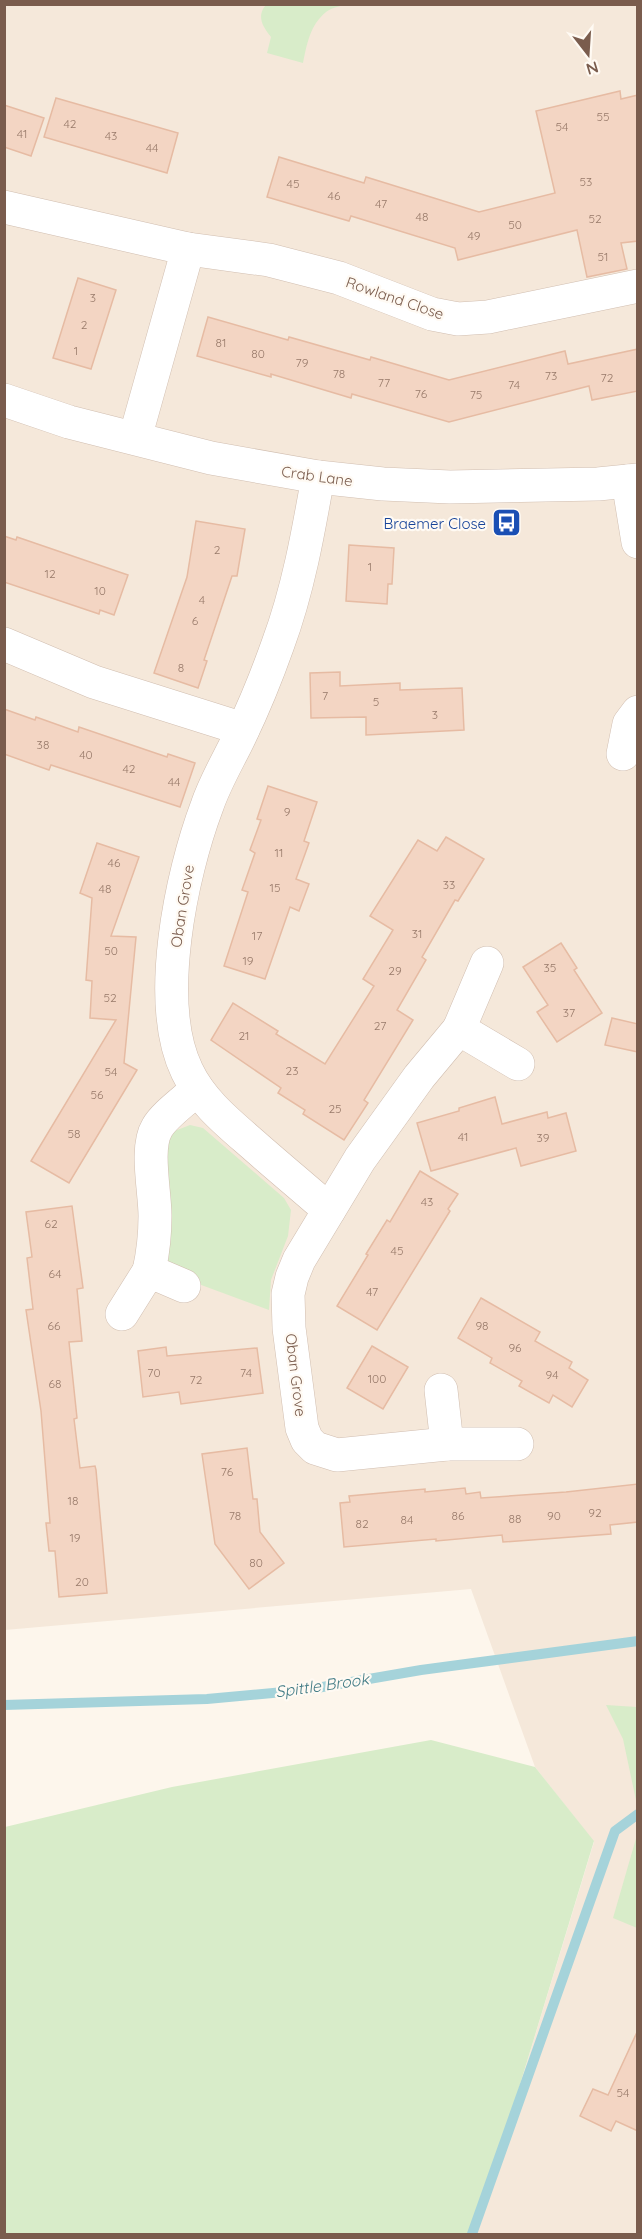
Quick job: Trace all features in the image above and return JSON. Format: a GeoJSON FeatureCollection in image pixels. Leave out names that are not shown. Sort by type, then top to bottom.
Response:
{"type":"FeatureCollection","features":[{"type":"Feature","properties":{"kind":"street","name":"Rowland Close"},"geometry":{"type":"LineString","coordinates":[[4,207],[188,249],[269,260],[339,278],[432,314],[458,319],[488,317],[638,286]]}},
{"type":"Feature","properties":{"kind":"street"},"geometry":{"type":"LineString","coordinates":[[135,438],[188,249]]}},
{"type":"Feature","properties":{"kind":"street","name":"Crab Lane"},"geometry":{"type":"LineString","coordinates":[[4,400],[69,422],[211,458],[318,477],[382,484],[450,487],[633,481]]}},
{"type":"Feature","properties":{"kind":"street","name":"Oban Grove"},"geometry":{"type":"LineString","coordinates":[[318,477],[304,557],[288,615],[243,729],[207,804],[189,858],[174,951],[171,997],[173,1026],[180,1054],[197,1089],[228,1122],[329,1210]]}},
{"type":"Feature","properties":{"kind":"street"},"geometry":{"type":"LineString","coordinates":[[633,481],[638,543]]}},
{"type":"Feature","properties":{"kind":"street"},"geometry":{"type":"LineString","coordinates":[[4,644],[94,682],[243,729]]}},
{"type":"Feature","properties":{"kind":"street"},"geometry":{"type":"LineString","coordinates":[[623,754],[629,724],[638,712]]}},
{"type":"Feature","properties":{"kind":"street","name":"Oban Grove"},"geometry":{"type":"LineString","coordinates":[[487,963],[459,1029],[419,1077],[360,1159],[299,1260],[288,1294],[289,1328],[302,1428],[307,1440],[315,1448],[337,1455],[447,1444],[517,1444]]}},
{"type":"Feature","properties":{"kind":"street"},"geometry":{"type":"LineString","coordinates":[[459,1029],[518,1064]]}},
{"type":"Feature","properties":{"kind":"street"},"geometry":{"type":"LineString","coordinates":[[122,1314],[149,1271],[155,1242],[152,1138],[158,1125],[197,1089]]}},
{"type":"Feature","properties":{"kind":"street"},"geometry":{"type":"LineString","coordinates":[[149,1271],[184,1286]]}},
{"type":"Feature","properties":{"kind":"street"},"geometry":{"type":"LineString","coordinates":[[441,1390],[447,1444]]}},
{"type":"Feature","properties":{"kind":"shaded area"},"geometry":{"type":"Polygon","coordinates":[[[5,5],[637,5],[637,2234],[468,2234],[481,2213],[594,1842],[535,1767],[471,1589],[5,1630],[5,5]]]}},
{"type":"Feature","properties":{"kind":"green space"},"geometry":{"type":"Polygon","coordinates":[[[266,5],[343,5],[328,11],[316,23],[310,35],[303,63],[267,53],[271,37],[261,17],[266,5]]]}},
{"type":"Feature","properties":{"kind":"green space"},"geometry":{"type":"Polygon","coordinates":[[[190,1125],[203,1128],[284,1198],[291,1210],[288,1236],[271,1280],[269,1310],[177,1276],[164,1255],[166,1147],[172,1132],[190,1125]]]}},
{"type":"Feature","properties":{"kind":"green space"},"geometry":{"type":"Polygon","coordinates":[[[606,1705],[637,1707],[637,1805],[623,1739],[606,1705]]]}},
{"type":"Feature","properties":{"kind":"green space"},"geometry":{"type":"Polygon","coordinates":[[[431,1740],[535,1767],[594,1841],[481,2213],[468,2234],[5,2234],[5,1827],[172,1787],[431,1740]]]}},
{"type":"Feature","properties":{"kind":"green space"},"geometry":{"type":"Polygon","coordinates":[[[637,1835],[637,1928],[613,1918],[637,1835]]]}},
{"type":"Feature","properties":{"kind":"building"},"geometry":{"type":"Polygon","coordinates":[[[620,91],[621,99],[638,95],[638,241],[621,243],[627,269],[587,277],[577,230],[458,260],[455,248],[351,216],[349,221],[267,197],[279,157],[364,183],[366,177],[479,212],[555,193],[536,111],[620,91]]]}},
{"type":"Feature","properties":{"kind":"building"},"geometry":{"type":"Polygon","coordinates":[[[56,98],[178,133],[167,173],[44,137],[56,98]]]}},
{"type":"Feature","properties":{"kind":"building"},"geometry":{"type":"Polygon","coordinates":[[[4,105],[44,118],[31,156],[4,147],[4,105]]]}},
{"type":"Feature","properties":{"kind":"building"},"geometry":{"type":"Polygon","coordinates":[[[78,278],[116,290],[91,369],[53,358],[78,278]]]}},
{"type":"Feature","properties":{"kind":"building"},"geometry":{"type":"Polygon","coordinates":[[[208,317],[288,340],[289,337],[370,360],[371,357],[449,380],[565,351],[568,364],[638,349],[638,391],[592,400],[589,386],[449,422],[352,394],[351,398],[271,374],[271,377],[197,356],[208,317]]]}},
{"type":"Feature","properties":{"kind":"building"},"geometry":{"type":"Polygon","coordinates":[[[196,521],[245,529],[237,576],[232,576],[204,660],[207,661],[198,688],[154,673],[187,577],[196,521]]]}},
{"type":"Feature","properties":{"kind":"building"},"geometry":{"type":"Polygon","coordinates":[[[4,536],[16,540],[17,537],[128,575],[114,615],[100,610],[99,614],[4,582],[4,536]]]}},
{"type":"Feature","properties":{"kind":"building"},"geometry":{"type":"Polygon","coordinates":[[[349,545],[394,548],[392,584],[388,584],[387,604],[346,601],[349,545]]]}},
{"type":"Feature","properties":{"kind":"building"},"geometry":{"type":"Polygon","coordinates":[[[340,672],[340,686],[400,683],[400,690],[462,688],[464,730],[366,735],[366,717],[311,718],[310,673],[340,672]]]}},
{"type":"Feature","properties":{"kind":"building"},"geometry":{"type":"Polygon","coordinates":[[[4,709],[35,720],[36,717],[78,732],[79,727],[167,757],[168,754],[195,763],[180,807],[51,765],[49,770],[4,754],[4,709]]]}},
{"type":"Feature","properties":{"kind":"building"},"geometry":{"type":"Polygon","coordinates":[[[268,786],[317,802],[304,841],[309,843],[296,879],[309,884],[299,911],[290,907],[265,979],[224,966],[248,892],[242,890],[255,853],[250,850],[261,820],[257,819],[268,786]]]}},
{"type":"Feature","properties":{"kind":"building"},"geometry":{"type":"Polygon","coordinates":[[[446,837],[484,859],[458,901],[455,900],[422,957],[426,960],[397,1010],[413,1020],[364,1100],[368,1103],[344,1140],[303,1114],[305,1110],[278,1093],[281,1088],[211,1040],[233,1003],[278,1031],[276,1034],[325,1064],[374,986],[363,979],[393,930],[370,916],[418,840],[437,851],[446,837]]]}},
{"type":"Feature","properties":{"kind":"building"},"geometry":{"type":"Polygon","coordinates":[[[97,843],[139,857],[111,936],[136,937],[124,1063],[137,1070],[69,1183],[31,1161],[116,1020],[90,1018],[92,981],[86,980],[92,898],[80,893],[97,843]]]}},
{"type":"Feature","properties":{"kind":"building"},"geometry":{"type":"Polygon","coordinates":[[[561,943],[577,968],[574,970],[602,1013],[557,1042],[537,1012],[548,1005],[523,967],[561,943]]]}},
{"type":"Feature","properties":{"kind":"building"},"geometry":{"type":"Polygon","coordinates":[[[612,1018],[638,1024],[638,1052],[605,1045],[612,1018]]]}},
{"type":"Feature","properties":{"kind":"building"},"geometry":{"type":"Polygon","coordinates":[[[495,1097],[502,1124],[547,1112],[548,1118],[566,1113],[576,1151],[521,1166],[516,1148],[431,1171],[417,1123],[459,1111],[459,1108],[495,1097]]]}},
{"type":"Feature","properties":{"kind":"building"},"geometry":{"type":"Polygon","coordinates":[[[420,1171],[458,1194],[448,1209],[450,1211],[377,1330],[337,1306],[368,1255],[366,1254],[387,1220],[390,1222],[420,1171]]]}},
{"type":"Feature","properties":{"kind":"building"},"geometry":{"type":"Polygon","coordinates":[[[72,1206],[83,1288],[77,1289],[82,1341],[69,1342],[77,1418],[74,1419],[80,1468],[95,1466],[96,1470],[107,1593],[59,1597],[55,1551],[49,1551],[46,1523],[50,1523],[41,1411],[26,1310],[33,1309],[27,1258],[32,1257],[26,1212],[72,1206]]]}},
{"type":"Feature","properties":{"kind":"building"},"geometry":{"type":"Polygon","coordinates":[[[481,1298],[540,1332],[535,1341],[572,1362],[569,1368],[588,1380],[572,1407],[553,1395],[549,1403],[519,1386],[522,1381],[490,1363],[492,1358],[458,1338],[481,1298]]]}},
{"type":"Feature","properties":{"kind":"building"},"geometry":{"type":"Polygon","coordinates":[[[372,1346],[408,1367],[383,1409],[347,1388],[372,1346]]]}},
{"type":"Feature","properties":{"kind":"building"},"geometry":{"type":"Polygon","coordinates":[[[166,1347],[167,1356],[257,1348],[263,1393],[181,1404],[179,1392],[143,1397],[138,1351],[166,1347]]]}},
{"type":"Feature","properties":{"kind":"building"},"geometry":{"type":"Polygon","coordinates":[[[247,1448],[253,1499],[257,1499],[260,1532],[284,1563],[249,1589],[215,1544],[202,1454],[247,1448]]]}},
{"type":"Feature","properties":{"kind":"building"},"geometry":{"type":"Polygon","coordinates":[[[638,1484],[638,1522],[610,1525],[611,1534],[503,1542],[502,1535],[344,1547],[340,1503],[350,1502],[349,1496],[465,1488],[466,1494],[480,1492],[481,1498],[638,1484]]]}},
{"type":"Feature","properties":{"kind":"building"},"geometry":{"type":"Polygon","coordinates":[[[638,2030],[638,2131],[616,2121],[611,2131],[580,2116],[593,2089],[608,2095],[638,2030]]]}},
{"type":"Feature","properties":{"kind":"waterway","name":"Spittle Brook"},"geometry":{"type":"LineString","coordinates":[[4,1705],[207,1699],[305,1690],[421,1670],[638,1641]]}},
{"type":"Feature","properties":{"kind":"waterway"},"geometry":{"type":"LineString","coordinates":[[472,2234],[615,1831],[638,1814]]}},
{"type":"Feature","properties":{"kind":"place","name":"Braemer Close"},"geometry":{"type":"Point","coordinates":[507,523]}}]}
